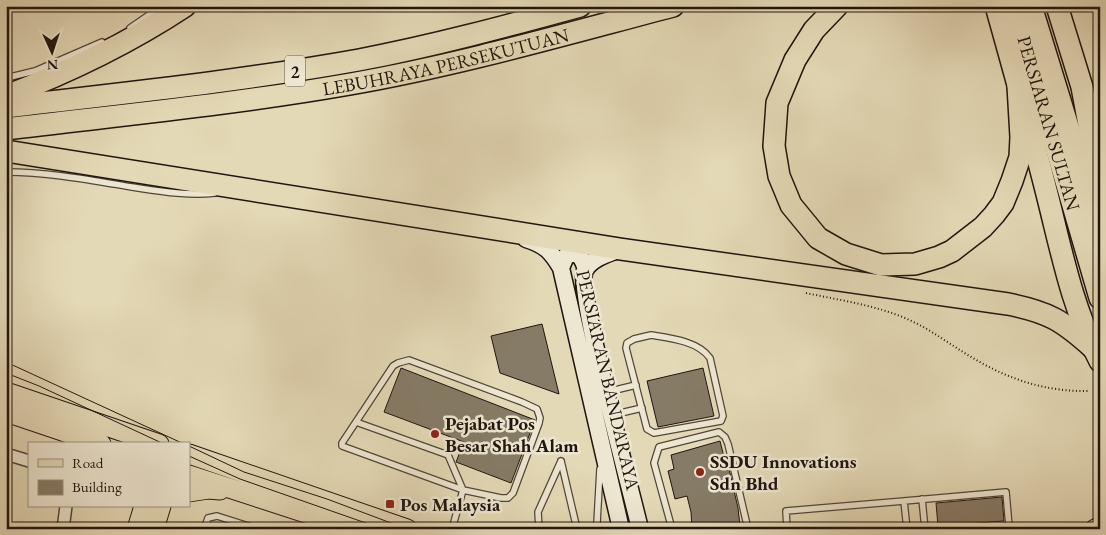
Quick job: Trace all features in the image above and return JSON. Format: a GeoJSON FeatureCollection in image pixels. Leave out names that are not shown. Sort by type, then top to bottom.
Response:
{"type":"FeatureCollection","features":[{"type":"Feature","properties":{"kind":"highway"},"geometry":{"type":"LineString","coordinates":[[6,96],[87,62],[160,23],[186,6]]}},
{"type":"Feature","properties":{"kind":"highway","name":"LEBUHRAYA PERSEKUTUAN"},"geometry":{"type":"LineString","coordinates":[[6,107],[270,75],[352,61],[468,36],[580,6]]}},
{"type":"Feature","properties":{"kind":"highway","name":"LEBUHRAYA PERSEKUTUAN"},"geometry":{"type":"LineString","coordinates":[[6,130],[351,84],[444,64],[673,6]]}},
{"type":"Feature","properties":{"kind":"highway"},"geometry":{"type":"LineString","coordinates":[[837,6],[814,30],[795,60],[777,102],[774,146],[780,176],[791,206],[818,238],[846,254],[881,265],[915,264],[952,251],[983,227],[1003,202],[1020,157],[1021,137],[1018,86]]}},
{"type":"Feature","properties":{"kind":"highway"},"geometry":{"type":"LineString","coordinates":[[997,6],[1076,307],[1096,354]]}},
{"type":"Feature","properties":{"kind":"highway","name":"PERSIARAN SULTAN"},"geometry":{"type":"LineString","coordinates":[[1015,6],[1100,298]]}},
{"type":"Feature","properties":{"kind":"highway","name":"PERSIARAN SULTAN"},"geometry":{"type":"LineString","coordinates":[[1031,6],[1100,231]]}},
{"type":"Feature","properties":{"kind":"highway"},"geometry":{"type":"LineString","coordinates":[[1057,6],[1082,87],[1100,184]]}},
{"type":"Feature","properties":{"kind":"highway"},"geometry":{"type":"LineString","coordinates":[[1082,87],[1100,115]]}},
{"type":"Feature","properties":{"kind":"highway"},"geometry":{"type":"LineString","coordinates":[[6,151],[620,249],[1032,309],[1052,316],[1072,330],[1096,354]]}},
{"type":"Feature","properties":{"kind":"main road","name":"PERSIARAN BANDARAYA"},"geometry":{"type":"LineString","coordinates":[[487,228],[540,244],[552,253],[562,268],[621,529]]}},
{"type":"Feature","properties":{"kind":"main road","name":"PERSIARAN BANDARAYA"},"geometry":{"type":"LineString","coordinates":[[620,249],[597,258],[586,269],[584,284],[592,333],[640,529]]}},
{"type":"Feature","properties":{"kind":"main road"},"geometry":{"type":"LineString","coordinates":[[562,268],[566,256],[579,254],[586,269]]}},
{"type":"Feature","properties":{"kind":"main road"},"geometry":{"type":"LineString","coordinates":[[6,392],[153,442]]}},
{"type":"Feature","properties":{"kind":"main road"},"geometry":{"type":"LineString","coordinates":[[6,412],[95,442]]}},
{"type":"Feature","properties":{"kind":"main road"},"geometry":{"type":"LineString","coordinates":[[190,454],[407,529]]}},
{"type":"Feature","properties":{"kind":"main road"},"geometry":{"type":"LineString","coordinates":[[190,474],[355,529]]}},
{"type":"Feature","properties":{"kind":"main road"},"geometry":{"type":"LineString","coordinates":[[190,492],[208,489],[238,491]]}},
{"type":"Feature","properties":{"kind":"main road"},"geometry":{"type":"LineString","coordinates":[[136,508],[136,529]]}},
{"type":"Feature","properties":{"kind":"main road"},"geometry":{"type":"LineString","coordinates":[[136,529],[156,508]]}},
{"type":"Feature","properties":{"kind":"main road"},"geometry":{"type":"LineString","coordinates":[[154,529],[157,508]]}},
{"type":"Feature","properties":{"kind":"main road"},"geometry":{"type":"LineString","coordinates":[[1095,529],[1100,527]]}},
{"type":"Feature","properties":{"kind":"street"},"geometry":{"type":"LineString","coordinates":[[6,454],[28,460]]}},
{"type":"Feature","properties":{"kind":"street"},"geometry":{"type":"LineString","coordinates":[[63,529],[66,508]]}},
{"type":"Feature","properties":{"kind":"lane"},"geometry":{"type":"LineString","coordinates":[[126,30],[162,6]]}},
{"type":"Feature","properties":{"kind":"lane"},"geometry":{"type":"LineString","coordinates":[[6,78],[35,71],[110,39]]}},
{"type":"Feature","properties":{"kind":"lane"},"geometry":{"type":"LineString","coordinates":[[6,172],[74,178],[164,192],[197,195],[257,190]]}},
{"type":"Feature","properties":{"kind":"lane"},"geometry":{"type":"LineString","coordinates":[[651,335],[681,340],[705,351],[710,358],[723,416],[721,421],[654,433],[647,430],[636,385],[626,348],[627,343],[634,339],[651,335]]}},
{"type":"Feature","properties":{"kind":"lane"},"geometry":{"type":"LineString","coordinates":[[409,360],[537,408],[540,423],[513,493],[508,498],[501,498],[464,490],[342,446],[342,443],[393,366],[398,362],[409,360]]}},
{"type":"Feature","properties":{"kind":"lane"},"geometry":{"type":"LineString","coordinates":[[607,392],[636,385]]}},
{"type":"Feature","properties":{"kind":"lane"},"geometry":{"type":"LineString","coordinates":[[612,415],[642,408]]}},
{"type":"Feature","properties":{"kind":"lane"},"geometry":{"type":"LineString","coordinates":[[356,422],[448,455],[464,490],[452,529]]}},
{"type":"Feature","properties":{"kind":"lane"},"geometry":{"type":"LineString","coordinates":[[672,529],[654,463],[659,447],[719,432],[725,437],[728,444],[748,529]]}},
{"type":"Feature","properties":{"kind":"lane"},"geometry":{"type":"LineString","coordinates":[[595,529],[602,445]]}},
{"type":"Feature","properties":{"kind":"lane"},"geometry":{"type":"LineString","coordinates":[[539,529],[538,512],[561,461],[578,529]]}},
{"type":"Feature","properties":{"kind":"lane"},"geometry":{"type":"LineString","coordinates":[[787,529],[786,511],[1006,492],[1009,526],[978,529]]}},
{"type":"Feature","properties":{"kind":"lane"},"geometry":{"type":"LineString","coordinates":[[922,499],[925,529]]}},
{"type":"Feature","properties":{"kind":"lane"},"geometry":{"type":"LineString","coordinates":[[904,501],[907,529]]}},
{"type":"Feature","properties":{"kind":"lane"},"geometry":{"type":"LineString","coordinates":[[204,529],[208,518],[217,516],[258,529]]}},
{"type":"Feature","properties":{"kind":"path"},"geometry":{"type":"LineString","coordinates":[[806,292],[882,309],[907,319],[1015,380],[1047,389],[1090,392]]}},
{"type":"Feature","properties":{"kind":"building"},"geometry":{"type":"Polygon","coordinates":[[[542,324],[559,394],[500,373],[491,336],[542,324]]]}},
{"type":"Feature","properties":{"kind":"building"},"geometry":{"type":"Polygon","coordinates":[[[401,368],[535,420],[511,483],[456,462],[464,442],[384,412],[401,368]]]}},
{"type":"Feature","properties":{"kind":"building"},"geometry":{"type":"Polygon","coordinates":[[[703,368],[714,416],[658,427],[647,381],[703,368]]]}},
{"type":"Feature","properties":{"kind":"building"},"geometry":{"type":"Polygon","coordinates":[[[720,441],[724,457],[726,456],[738,508],[740,526],[727,529],[692,529],[691,512],[687,496],[675,499],[668,471],[674,469],[671,455],[720,441]]]}},
{"type":"Feature","properties":{"kind":"building"},"geometry":{"type":"Polygon","coordinates":[[[1002,497],[1004,521],[938,526],[936,503],[1002,497]]]}},
{"type":"Feature","properties":{"kind":"tram line"},"geometry":{"type":"LineString","coordinates":[[6,362],[180,442]]}},
{"type":"Feature","properties":{"kind":"tram line"},"geometry":{"type":"LineString","coordinates":[[6,373],[39,386],[160,442]]}},
{"type":"Feature","properties":{"kind":"tram line"},"geometry":{"type":"LineString","coordinates":[[190,446],[244,472],[327,499],[407,529]]}},
{"type":"Feature","properties":{"kind":"tram line"},"geometry":{"type":"LineString","coordinates":[[190,456],[240,479],[383,529]]}},
{"type":"Feature","properties":{"kind":"place","name":"Pejabat Pos Besar Shah Alam"},"geometry":{"type":"Point","coordinates":[435,434]}},
{"type":"Feature","properties":{"kind":"place","name":"SSDU Innovations Sdn Bhd"},"geometry":{"type":"Point","coordinates":[700,472]}},
{"type":"Feature","properties":{"kind":"place","name":"Pos Malaysia"},"geometry":{"type":"Point","coordinates":[390,504]}}]}
